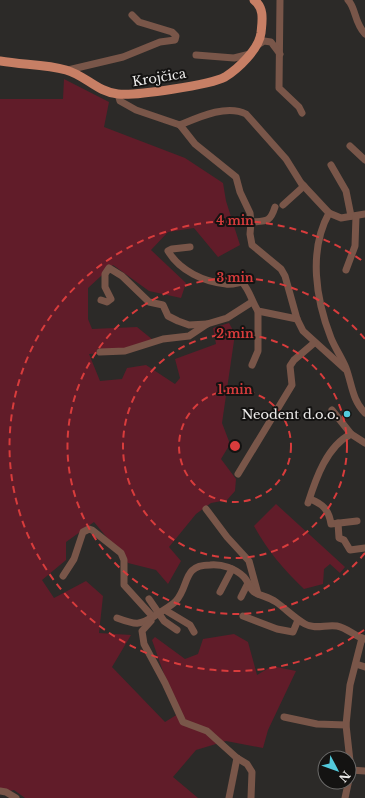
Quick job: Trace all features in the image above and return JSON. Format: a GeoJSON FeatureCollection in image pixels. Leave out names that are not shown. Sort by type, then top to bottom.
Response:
{"type":"FeatureCollection","features":[{"type":"Feature","properties":{"kind":"main road","name":"Krojčica"},"geometry":{"type":"LineString","coordinates":[[0,61],[68,70],[102,90],[118,94],[137,94],[207,82],[224,77],[241,64],[253,50],[261,36],[262,12],[256,1]]}},
{"type":"Feature","properties":{"kind":"street"},"geometry":{"type":"LineString","coordinates":[[280,0],[279,88],[299,107],[302,113]]}},
{"type":"Feature","properties":{"kind":"street"},"geometry":{"type":"LineString","coordinates":[[348,0],[357,24],[365,34]]}},
{"type":"Feature","properties":{"kind":"street","name":"Krojčica"},"geometry":{"type":"LineString","coordinates":[[68,70],[123,57],[160,42],[174,40],[176,36],[172,32],[139,22],[132,15]]}},
{"type":"Feature","properties":{"kind":"street"},"geometry":{"type":"LineString","coordinates":[[253,50],[264,41],[271,42],[280,54]]}},
{"type":"Feature","properties":{"kind":"street","name":"Krojčica"},"geometry":{"type":"LineString","coordinates":[[196,55],[234,58],[253,50]]}},
{"type":"Feature","properties":{"kind":"street"},"geometry":{"type":"LineString","coordinates":[[118,94],[120,101],[136,110],[180,125],[195,144],[236,177],[251,222],[250,241],[281,269],[288,282],[297,319],[302,331],[347,371]]}},
{"type":"Feature","properties":{"kind":"street"},"geometry":{"type":"LineString","coordinates":[[180,125],[210,114],[241,111],[256,123],[275,145],[304,186],[329,213],[341,218],[365,214]]}},
{"type":"Feature","properties":{"kind":"street"},"geometry":{"type":"LineString","coordinates":[[350,146],[365,160]]}},
{"type":"Feature","properties":{"kind":"street"},"geometry":{"type":"LineString","coordinates":[[331,165],[346,191],[353,216],[355,246],[346,270]]}},
{"type":"Feature","properties":{"kind":"street"},"geometry":{"type":"LineString","coordinates":[[283,205],[304,186]]}},
{"type":"Feature","properties":{"kind":"street"},"geometry":{"type":"LineString","coordinates":[[251,222],[267,221],[272,217],[275,207]]}},
{"type":"Feature","properties":{"kind":"street"},"geometry":{"type":"LineString","coordinates":[[329,213],[323,226],[316,259],[319,304],[332,340],[347,371],[357,404],[365,413]]}},
{"type":"Feature","properties":{"kind":"street"},"geometry":{"type":"LineString","coordinates":[[190,247],[172,249],[168,251],[184,270],[199,277],[228,284],[242,282],[249,290],[252,302],[258,311],[258,352],[252,365]]}},
{"type":"Feature","properties":{"kind":"street"},"geometry":{"type":"LineString","coordinates":[[101,300],[107,302],[111,299],[106,287],[105,274],[109,268],[122,276],[149,302],[162,305],[170,317],[189,325],[207,324],[227,318],[252,302]]}},
{"type":"Feature","properties":{"kind":"street"},"geometry":{"type":"LineString","coordinates":[[258,311],[297,319]]}},
{"type":"Feature","properties":{"kind":"street"},"geometry":{"type":"LineString","coordinates":[[100,352],[125,351],[163,339],[189,336],[207,324]]}},
{"type":"Feature","properties":{"kind":"street"},"geometry":{"type":"LineString","coordinates":[[238,474],[292,385],[290,366],[294,360],[314,343]]}},
{"type":"Feature","properties":{"kind":"street"},"geometry":{"type":"LineString","coordinates":[[332,410],[351,434],[365,443]]}},
{"type":"Feature","properties":{"kind":"street"},"geometry":{"type":"LineString","coordinates":[[351,434],[344,438],[326,459],[309,501],[321,504],[330,514],[331,524],[357,521]]}},
{"type":"Feature","properties":{"kind":"street"},"geometry":{"type":"LineString","coordinates":[[206,509],[227,537],[249,561],[258,594]]}},
{"type":"Feature","properties":{"kind":"street"},"geometry":{"type":"LineString","coordinates":[[338,523],[339,538],[344,540],[350,550],[365,548]]}},
{"type":"Feature","properties":{"kind":"street"},"geometry":{"type":"LineString","coordinates":[[62,576],[74,559],[83,532],[89,529],[92,530],[121,553],[124,560],[124,585],[159,613],[190,625],[194,632]]}},
{"type":"Feature","properties":{"kind":"street"},"geometry":{"type":"LineString","coordinates":[[117,618],[130,623],[143,624],[177,600],[191,570],[210,565],[222,565],[232,569],[244,577],[251,588],[258,594],[276,602],[298,620],[307,625],[318,628],[330,625],[340,627],[364,638],[350,685],[346,725],[349,750]]}},
{"type":"Feature","properties":{"kind":"street"},"geometry":{"type":"LineString","coordinates":[[220,592],[232,569]]}},
{"type":"Feature","properties":{"kind":"street"},"geometry":{"type":"LineString","coordinates":[[240,597],[248,583]]}},
{"type":"Feature","properties":{"kind":"street"},"geometry":{"type":"LineString","coordinates":[[149,599],[164,621],[178,630]]}},
{"type":"Feature","properties":{"kind":"street"},"geometry":{"type":"LineString","coordinates":[[159,613],[142,631],[144,644],[165,683],[183,722],[207,731],[237,758],[247,764],[252,772],[251,798]]}},
{"type":"Feature","properties":{"kind":"street"},"geometry":{"type":"LineString","coordinates":[[243,616],[277,629],[293,632],[298,620]]}},
{"type":"Feature","properties":{"kind":"street"},"geometry":{"type":"LineString","coordinates":[[356,664],[365,667]]}},
{"type":"Feature","properties":{"kind":"street"},"geometry":{"type":"LineString","coordinates":[[284,717],[317,724],[346,725]]}},
{"type":"Feature","properties":{"kind":"street"},"geometry":{"type":"LineString","coordinates":[[229,798],[237,758]]}},
{"type":"Feature","properties":{"kind":"street"},"geometry":{"type":"LineString","coordinates":[[0,790],[16,798]]}},
{"type":"Feature","properties":{"kind":"shaded area"},"geometry":{"type":"Polygon","coordinates":[[[64,79],[109,102],[104,127],[185,158],[223,183],[226,201],[240,245],[218,257],[194,228],[168,232],[151,250],[186,283],[181,298],[149,291],[113,265],[88,288],[88,319],[92,329],[137,327],[153,340],[122,352],[89,354],[100,381],[122,379],[127,368],[146,365],[175,384],[180,378],[175,359],[216,344],[213,328],[229,323],[235,334],[222,423],[230,444],[221,459],[236,479],[235,491],[227,500],[211,503],[196,514],[169,547],[181,561],[168,584],[156,570],[128,563],[94,522],[66,542],[66,560],[42,580],[54,598],[86,581],[103,596],[99,633],[131,635],[112,667],[165,722],[178,714],[152,640],[155,637],[185,659],[198,654],[203,639],[234,634],[248,642],[257,675],[272,666],[296,671],[268,730],[263,748],[226,741],[196,750],[173,777],[198,798],[25,798],[14,790],[0,793],[0,99],[63,99],[64,79]]]}},
{"type":"Feature","properties":{"kind":"shaded area"},"geometry":{"type":"Polygon","coordinates":[[[276,504],[345,567],[340,573],[330,564],[324,569],[323,584],[304,589],[290,575],[270,551],[254,526],[276,504]]]}},
{"type":"Feature","properties":{"kind":"place","name":"Neodent d.o.o."},"geometry":{"type":"Point","coordinates":[347,414]}}]}
